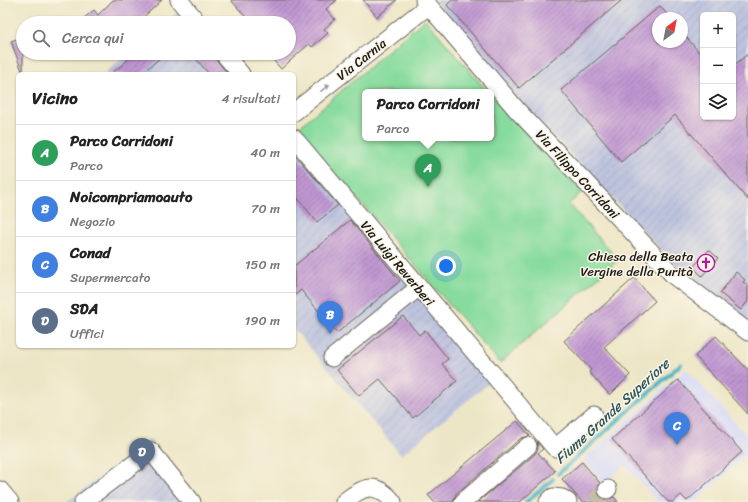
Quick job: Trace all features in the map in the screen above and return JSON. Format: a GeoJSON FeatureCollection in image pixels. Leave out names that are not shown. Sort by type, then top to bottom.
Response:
{"type":"FeatureCollection","features":[{"type":"Feature","properties":{"kind":"street"},"geometry":{"type":"LineString","coordinates":[[179,0],[192,16]]}},
{"type":"Feature","properties":{"kind":"street","name":"Via Carnia"},"geometry":{"type":"LineString","coordinates":[[296,110],[426,3]]}},
{"type":"Feature","properties":{"kind":"street","name":"Via Filippo Corridoni"},"geometry":{"type":"LineString","coordinates":[[426,3],[517,110],[674,276],[748,332]]}},
{"type":"Feature","properties":{"kind":"street"},"geometry":{"type":"LineString","coordinates":[[229,60],[239,72]]}},
{"type":"Feature","properties":{"kind":"street","name":"Via Luigi Reverberi"},"geometry":{"type":"LineString","coordinates":[[296,140],[502,388],[555,448],[594,415]]}},
{"type":"Feature","properties":{"kind":"street"},"geometry":{"type":"LineString","coordinates":[[332,358],[418,288]]}},
{"type":"Feature","properties":{"kind":"street"},"geometry":{"type":"LineString","coordinates":[[463,502],[528,446]]}},
{"type":"Feature","properties":{"kind":"street"},"geometry":{"type":"LineString","coordinates":[[83,502],[151,451],[192,502]]}},
{"type":"Feature","properties":{"kind":"street"},"geometry":{"type":"LineString","coordinates":[[344,502],[356,492],[373,488],[378,489],[391,500]]}},
{"type":"Feature","properties":{"kind":"street"},"geometry":{"type":"LineString","coordinates":[[0,490],[10,502]]}},
{"type":"Feature","properties":{"kind":"street"},"geometry":{"type":"LineString","coordinates":[[548,502],[553,497],[562,498],[568,502]]}},
{"type":"Feature","properties":{"kind":"shaded area"},"geometry":{"type":"Polygon","coordinates":[[[434,0],[748,0],[748,323],[696,282],[669,258],[514,94],[434,0]]]}},
{"type":"Feature","properties":{"kind":"shaded area"},"geometry":{"type":"Polygon","coordinates":[[[181,10],[186,16],[174,16],[181,10]]]}},
{"type":"Feature","properties":{"kind":"shaded area"},"geometry":{"type":"Polygon","coordinates":[[[121,60],[222,60],[232,72],[106,72],[121,60]]]}},
{"type":"Feature","properties":{"kind":"shaded area"},"geometry":{"type":"Polygon","coordinates":[[[296,149],[490,382],[401,455],[296,331],[296,149]]]}},
{"type":"Feature","properties":{"kind":"shaded area"},"geometry":{"type":"Polygon","coordinates":[[[686,369],[748,437],[748,454],[695,502],[658,502],[625,465],[604,484],[583,460],[686,369]]]}},
{"type":"Feature","properties":{"kind":"shaded area"},"geometry":{"type":"Polygon","coordinates":[[[150,440],[199,502],[67,502],[150,440]]]}},
{"type":"Feature","properties":{"kind":"green space"},"geometry":{"type":"Polygon","coordinates":[[[425,19],[485,89],[362,89],[362,141],[494,141],[494,98],[582,192],[569,204],[618,260],[500,363],[297,129],[425,19]]]}},
{"type":"Feature","properties":{"kind":"building"},"geometry":{"type":"Polygon","coordinates":[[[113,0],[162,0],[145,16],[87,16],[94,10],[98,15],[113,0]]]}},
{"type":"Feature","properties":{"kind":"building"},"geometry":{"type":"Polygon","coordinates":[[[231,0],[337,0],[326,9],[335,19],[324,29],[328,33],[312,47],[309,44],[296,56],[296,16],[245,16],[231,0]]]}},
{"type":"Feature","properties":{"kind":"building"},"geometry":{"type":"Polygon","coordinates":[[[363,0],[397,0],[377,17],[363,0]]]}},
{"type":"Feature","properties":{"kind":"building"},"geometry":{"type":"Polygon","coordinates":[[[452,0],[622,0],[519,88],[447,5],[452,0]]]}},
{"type":"Feature","properties":{"kind":"building"},"geometry":{"type":"Polygon","coordinates":[[[660,6],[665,12],[653,12],[660,6]]]}},
{"type":"Feature","properties":{"kind":"building"},"geometry":{"type":"Polygon","coordinates":[[[652,13],[652,48],[688,48],[688,39],[700,53],[700,120],[736,120],[736,64],[748,54],[748,200],[675,115],[621,162],[561,90],[652,13]]]}},
{"type":"Feature","properties":{"kind":"building"},"geometry":{"type":"Polygon","coordinates":[[[16,39],[16,55],[11,41],[16,39]]]}},
{"type":"Feature","properties":{"kind":"building"},"geometry":{"type":"Polygon","coordinates":[[[18,60],[23,60],[22,71],[18,60]]]}},
{"type":"Feature","properties":{"kind":"building"},"geometry":{"type":"Polygon","coordinates":[[[128,60],[158,60],[143,72],[113,72],[128,60]]]}},
{"type":"Feature","properties":{"kind":"building"},"geometry":{"type":"Polygon","coordinates":[[[197,60],[217,60],[226,72],[207,72],[197,60]]]}},
{"type":"Feature","properties":{"kind":"building"},"geometry":{"type":"Polygon","coordinates":[[[273,60],[291,60],[281,69],[273,60]]]}},
{"type":"Feature","properties":{"kind":"building"},"geometry":{"type":"Polygon","coordinates":[[[296,156],[338,205],[317,222],[296,196],[296,156]]]}},
{"type":"Feature","properties":{"kind":"building"},"geometry":{"type":"Polygon","coordinates":[[[350,220],[400,281],[337,333],[301,290],[296,294],[296,264],[350,220]]]}},
{"type":"Feature","properties":{"kind":"building","name":"Chiesa della Beata Vergine della Purità"},"geometry":{"type":"Polygon","coordinates":[[[709,250],[718,258],[702,276],[693,267],[709,250]]]}},
{"type":"Feature","properties":{"kind":"building"},"geometry":{"type":"Polygon","coordinates":[[[736,272],[745,280],[743,282],[748,286],[748,301],[741,310],[720,293],[736,272]]]}},
{"type":"Feature","properties":{"kind":"building"},"geometry":{"type":"Polygon","coordinates":[[[634,278],[655,301],[604,347],[630,375],[610,395],[589,372],[591,370],[564,341],[634,278]]]}},
{"type":"Feature","properties":{"kind":"building"},"geometry":{"type":"Polygon","coordinates":[[[403,316],[419,335],[425,330],[448,359],[442,364],[457,381],[413,418],[380,379],[359,396],[337,370],[403,316]]]}},
{"type":"Feature","properties":{"kind":"building"},"geometry":{"type":"Polygon","coordinates":[[[716,336],[748,370],[748,414],[695,356],[716,336]]]}},
{"type":"Feature","properties":{"kind":"building"},"geometry":{"type":"Polygon","coordinates":[[[678,380],[742,452],[687,501],[681,495],[673,502],[668,502],[612,439],[678,380]]]}},
{"type":"Feature","properties":{"kind":"building"},"geometry":{"type":"Polygon","coordinates":[[[517,421],[530,436],[521,438],[456,494],[453,502],[434,502],[428,495],[517,421]]]}},
{"type":"Feature","properties":{"kind":"building"},"geometry":{"type":"Polygon","coordinates":[[[537,442],[543,449],[538,453],[555,471],[520,502],[478,502],[535,454],[538,449],[537,442]]]}},
{"type":"Feature","properties":{"kind":"building"},"geometry":{"type":"Polygon","coordinates":[[[582,462],[600,483],[597,488],[600,497],[605,500],[614,497],[618,502],[582,502],[562,479],[582,462]]]}},
{"type":"Feature","properties":{"kind":"waterway","name":"Fiume Grande Superiore"},"geometry":{"type":"LineString","coordinates":[[558,474],[681,364]]}},
{"type":"Feature","properties":{"kind":"waterway","name":"Fiume Grande Superiore"},"geometry":{"type":"LineString","coordinates":[[526,502],[553,479]]}},
{"type":"Feature","properties":{"kind":"tunnel"},"geometry":{"type":"LineString","coordinates":[[594,502],[607,490]]}},
{"type":"Feature","properties":{"kind":"place","name":"Parco Corridoni"},"geometry":{"type":"Point","coordinates":[428,187]}},
{"type":"Feature","properties":{"kind":"place","name":"Chiesa della Beata Vergine della Purità"},"geometry":{"type":"Point","coordinates":[706,263]}},
{"type":"Feature","properties":{"kind":"place","name":"Noicompriamoauto"},"geometry":{"type":"Point","coordinates":[330,334]}},
{"type":"Feature","properties":{"kind":"place","name":"Conad"},"geometry":{"type":"Point","coordinates":[677,445]}},
{"type":"Feature","properties":{"kind":"place","name":"SDA"},"geometry":{"type":"Point","coordinates":[142,471]}}]}
